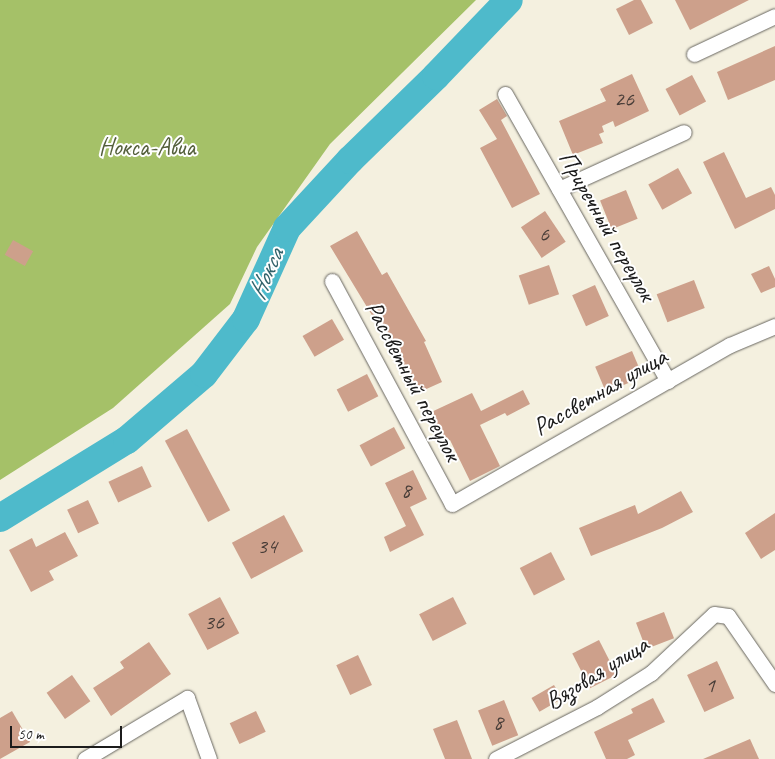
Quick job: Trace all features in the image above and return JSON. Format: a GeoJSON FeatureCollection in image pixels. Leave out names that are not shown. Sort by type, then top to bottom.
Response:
{"type":"FeatureCollection","features":[{"type":"Feature","properties":{"kind":"street"},"geometry":{"type":"LineString","coordinates":[[694,54],[775,16]]}},
{"type":"Feature","properties":{"kind":"street","name":"Приречный переулок"},"geometry":{"type":"LineString","coordinates":[[505,94],[668,381]]}},
{"type":"Feature","properties":{"kind":"street"},"geometry":{"type":"LineString","coordinates":[[559,189],[684,132]]}},
{"type":"Feature","properties":{"kind":"street","name":"Рассветный переулок"},"geometry":{"type":"LineString","coordinates":[[332,281],[452,504]]}},
{"type":"Feature","properties":{"kind":"street","name":"Рассветная улица"},"geometry":{"type":"LineString","coordinates":[[452,504],[730,346],[775,326]]}},
{"type":"Feature","properties":{"kind":"street","name":"Вязовая улица"},"geometry":{"type":"LineString","coordinates":[[496,759],[597,707],[651,672],[714,614],[728,616],[775,684]]}},
{"type":"Feature","properties":{"kind":"street"},"geometry":{"type":"LineString","coordinates":[[85,759],[187,698],[209,759]]}},
{"type":"Feature","properties":{"kind":"green space","name":"Нокса-Авиа"},"geometry":{"type":"Polygon","coordinates":[[[0,0],[476,0],[330,144],[257,247],[230,304],[113,408],[0,480],[0,0]]]}},
{"type":"Feature","properties":{"kind":"building"},"geometry":{"type":"Polygon","coordinates":[[[634,0],[641,0],[653,23],[629,35],[616,9],[634,0]]]}},
{"type":"Feature","properties":{"kind":"building"},"geometry":{"type":"Polygon","coordinates":[[[675,0],[749,0],[690,30],[675,0]]]}},
{"type":"Feature","properties":{"kind":"building"},"geometry":{"type":"Polygon","coordinates":[[[775,46],[775,80],[728,100],[717,72],[775,46]]]}},
{"type":"Feature","properties":{"kind":"building"},"geometry":{"type":"Polygon","coordinates":[[[632,74],[649,111],[615,127],[613,121],[602,126],[604,132],[599,134],[603,143],[573,155],[559,121],[606,101],[600,89],[632,74]]]}},
{"type":"Feature","properties":{"kind":"building"},"geometry":{"type":"Polygon","coordinates":[[[692,75],[706,101],[680,116],[666,89],[692,75]]]}},
{"type":"Feature","properties":{"kind":"building"},"geometry":{"type":"Polygon","coordinates":[[[497,99],[507,116],[501,120],[540,194],[512,208],[480,148],[497,139],[479,110],[497,99]]]}},
{"type":"Feature","properties":{"kind":"building"},"geometry":{"type":"Polygon","coordinates":[[[724,152],[746,198],[771,187],[775,195],[775,209],[735,229],[703,162],[724,152]]]}},
{"type":"Feature","properties":{"kind":"building"},"geometry":{"type":"Polygon","coordinates":[[[678,168],[692,193],[662,210],[648,184],[678,168]]]}},
{"type":"Feature","properties":{"kind":"building"},"geometry":{"type":"Polygon","coordinates":[[[626,190],[638,219],[612,229],[600,200],[626,190]]]}},
{"type":"Feature","properties":{"kind":"building"},"geometry":{"type":"Polygon","coordinates":[[[545,211],[566,242],[542,258],[521,227],[545,211]]]}},
{"type":"Feature","properties":{"kind":"building"},"geometry":{"type":"Polygon","coordinates":[[[357,231],[382,275],[387,272],[426,341],[424,342],[442,382],[413,395],[402,369],[404,368],[330,246],[357,231]]]}},
{"type":"Feature","properties":{"kind":"building"},"geometry":{"type":"Polygon","coordinates":[[[13,240],[33,251],[25,266],[5,255],[13,240]]]}},
{"type":"Feature","properties":{"kind":"building"},"geometry":{"type":"Polygon","coordinates":[[[549,265],[559,294],[529,305],[519,275],[549,265]]]}},
{"type":"Feature","properties":{"kind":"building"},"geometry":{"type":"Polygon","coordinates":[[[769,266],[775,279],[775,287],[761,293],[751,274],[769,266]]]}},
{"type":"Feature","properties":{"kind":"building"},"geometry":{"type":"Polygon","coordinates":[[[694,280],[705,308],[667,322],[657,294],[694,280]]]}},
{"type":"Feature","properties":{"kind":"building"},"geometry":{"type":"Polygon","coordinates":[[[595,285],[609,316],[586,326],[572,295],[595,285]]]}},
{"type":"Feature","properties":{"kind":"building"},"geometry":{"type":"Polygon","coordinates":[[[332,319],[344,340],[315,357],[303,336],[332,319]]]}},
{"type":"Feature","properties":{"kind":"building"},"geometry":{"type":"Polygon","coordinates":[[[632,351],[643,377],[606,392],[595,367],[632,351]]]}},
{"type":"Feature","properties":{"kind":"building"},"geometry":{"type":"Polygon","coordinates":[[[367,374],[378,396],[348,412],[337,389],[367,374]]]}},
{"type":"Feature","properties":{"kind":"building"},"geometry":{"type":"Polygon","coordinates":[[[523,390],[530,404],[507,416],[505,413],[480,425],[500,466],[470,481],[450,440],[441,444],[427,414],[472,393],[481,411],[523,390]]]}},
{"type":"Feature","properties":{"kind":"building"},"geometry":{"type":"Polygon","coordinates":[[[394,427],[405,448],[371,467],[360,445],[394,427]]]}},
{"type":"Feature","properties":{"kind":"building"},"geometry":{"type":"Polygon","coordinates":[[[187,429],[230,510],[208,522],[165,441],[187,429]]]}},
{"type":"Feature","properties":{"kind":"building"},"geometry":{"type":"Polygon","coordinates":[[[142,466],[152,487],[118,502],[108,482],[142,466]]]}},
{"type":"Feature","properties":{"kind":"building"},"geometry":{"type":"Polygon","coordinates":[[[413,470],[427,499],[410,507],[424,535],[390,552],[384,537],[406,526],[385,483],[413,470]]]}},
{"type":"Feature","properties":{"kind":"building"},"geometry":{"type":"Polygon","coordinates":[[[681,491],[693,512],[662,528],[591,556],[579,528],[635,505],[638,514],[681,491]]]}},
{"type":"Feature","properties":{"kind":"building"},"geometry":{"type":"Polygon","coordinates":[[[88,500],[99,524],[78,533],[67,510],[88,500]]]}},
{"type":"Feature","properties":{"kind":"building"},"geometry":{"type":"Polygon","coordinates":[[[775,513],[775,550],[761,559],[745,533],[775,513]]]}},
{"type":"Feature","properties":{"kind":"building"},"geometry":{"type":"Polygon","coordinates":[[[284,515],[303,551],[251,579],[232,543],[284,515]]]}},
{"type":"Feature","properties":{"kind":"building"},"geometry":{"type":"Polygon","coordinates":[[[65,532],[78,556],[49,571],[54,580],[31,592],[9,550],[32,538],[36,547],[65,532]]]}},
{"type":"Feature","properties":{"kind":"building"},"geometry":{"type":"Polygon","coordinates":[[[551,552],[565,580],[534,596],[520,568],[551,552]]]}},
{"type":"Feature","properties":{"kind":"building"},"geometry":{"type":"Polygon","coordinates":[[[220,597],[239,633],[207,650],[188,614],[220,597]]]}},
{"type":"Feature","properties":{"kind":"building"},"geometry":{"type":"Polygon","coordinates":[[[453,597],[467,624],[433,641],[419,614],[453,597]]]}},
{"type":"Feature","properties":{"kind":"building"},"geometry":{"type":"Polygon","coordinates":[[[664,612],[674,638],[646,649],[636,623],[664,612]]]}},
{"type":"Feature","properties":{"kind":"building"},"geometry":{"type":"Polygon","coordinates":[[[599,640],[617,675],[590,688],[572,654],[599,640]]]}},
{"type":"Feature","properties":{"kind":"building"},"geometry":{"type":"Polygon","coordinates":[[[149,642],[171,674],[111,716],[93,688],[124,668],[120,662],[149,642]]]}},
{"type":"Feature","properties":{"kind":"building"},"geometry":{"type":"Polygon","coordinates":[[[358,655],[372,685],[350,695],[336,665],[358,655]]]}},
{"type":"Feature","properties":{"kind":"building"},"geometry":{"type":"Polygon","coordinates":[[[717,661],[734,698],[704,712],[687,675],[717,661]]]}},
{"type":"Feature","properties":{"kind":"building"},"geometry":{"type":"Polygon","coordinates":[[[72,675],[90,701],[65,719],[47,693],[72,675]]]}},
{"type":"Feature","properties":{"kind":"building"},"geometry":{"type":"Polygon","coordinates":[[[554,685],[562,699],[539,712],[531,698],[554,685]]]}},
{"type":"Feature","properties":{"kind":"building"},"geometry":{"type":"Polygon","coordinates":[[[653,698],[665,722],[628,740],[635,755],[627,759],[606,759],[594,732],[633,713],[631,709],[653,698]]]}},
{"type":"Feature","properties":{"kind":"building"},"geometry":{"type":"Polygon","coordinates":[[[504,700],[518,735],[492,746],[478,710],[504,700]]]}},
{"type":"Feature","properties":{"kind":"building"},"geometry":{"type":"Polygon","coordinates":[[[12,711],[30,742],[0,759],[0,718],[12,711]]]}},
{"type":"Feature","properties":{"kind":"building"},"geometry":{"type":"Polygon","coordinates":[[[256,711],[266,732],[239,744],[230,723],[256,711]]]}},
{"type":"Feature","properties":{"kind":"building"},"geometry":{"type":"Polygon","coordinates":[[[457,720],[472,759],[445,759],[433,729],[457,720]]]}},
{"type":"Feature","properties":{"kind":"building"},"geometry":{"type":"Polygon","coordinates":[[[750,739],[759,759],[703,759],[750,739]]]}},
{"type":"Feature","properties":{"kind":"waterway","name":"Нокса"},"geometry":{"type":"LineString","coordinates":[[0,518],[127,440],[204,374],[246,319],[287,228],[350,160],[436,76],[509,0]]}}]}
